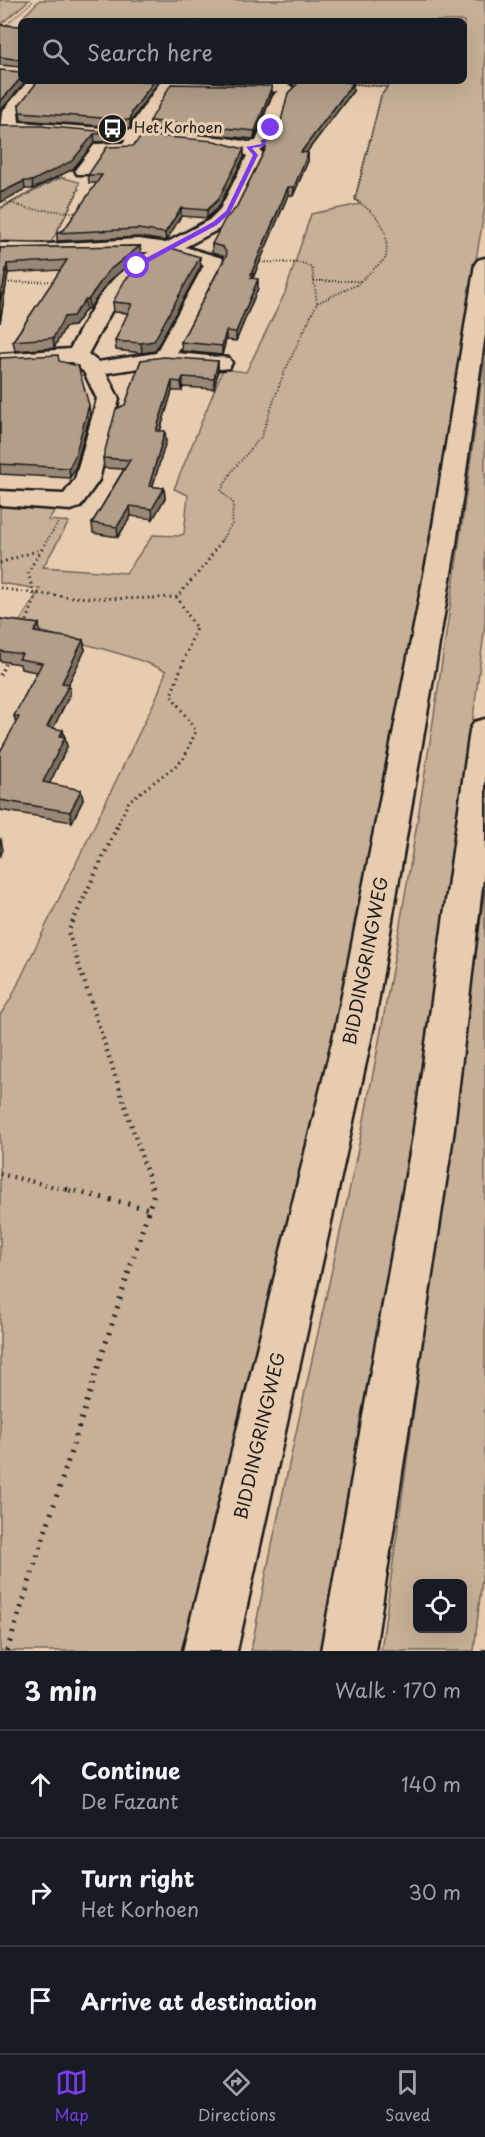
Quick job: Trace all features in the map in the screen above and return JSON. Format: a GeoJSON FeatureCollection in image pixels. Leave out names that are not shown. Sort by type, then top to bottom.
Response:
{"type":"FeatureCollection","features":[{"type":"Feature","properties":{"kind":"street"},"geometry":{"type":"LineString","coordinates":[[5,119],[34,84]]}},
{"type":"Feature","properties":{"kind":"street"},"geometry":{"type":"LineString","coordinates":[[83,170],[101,147],[127,148],[138,135],[142,121],[166,84]]}},
{"type":"Feature","properties":{"kind":"street"},"geometry":{"type":"LineString","coordinates":[[5,119],[249,147],[262,145],[271,128],[279,97],[289,92],[284,87],[272,86],[261,89],[183,84]]}},
{"type":"Feature","properties":{"kind":"street"},"geometry":{"type":"LineString","coordinates":[[85,362],[116,285],[137,266],[215,224],[228,212],[256,155],[249,147]]}},
{"type":"Feature","properties":{"kind":"street"},"geometry":{"type":"LineString","coordinates":[[0,249],[47,250],[138,245],[170,249],[214,262],[207,281],[164,358]]}},
{"type":"Feature","properties":{"kind":"street","name":"BIDDINGRINGWEG"},"geometry":{"type":"LineString","coordinates":[[210,1651],[355,1026],[443,544],[485,264]]}},
{"type":"Feature","properties":{"kind":"street"},"geometry":{"type":"LineString","coordinates":[[0,360],[85,362],[164,358],[221,363]]}},
{"type":"Feature","properties":{"kind":"street"},"geometry":{"type":"LineString","coordinates":[[0,498],[70,502],[87,480],[108,399],[85,362]]}},
{"type":"Feature","properties":{"kind":"street"},"geometry":{"type":"LineString","coordinates":[[348,1651],[433,1136],[485,730]]}},
{"type":"Feature","properties":{"kind":"path"},"geometry":{"type":"LineString","coordinates":[[5,26],[34,0]]}},
{"type":"Feature","properties":{"kind":"path"},"geometry":{"type":"LineString","coordinates":[[347,84],[387,87]]}},
{"type":"Feature","properties":{"kind":"path"},"geometry":{"type":"LineString","coordinates":[[317,303],[360,282],[386,258],[389,236],[381,222],[355,199],[381,96],[390,84]]}},
{"type":"Feature","properties":{"kind":"path"},"geometry":{"type":"LineString","coordinates":[[0,209],[65,175],[83,170],[77,194],[47,250]]}},
{"type":"Feature","properties":{"kind":"path"},"geometry":{"type":"LineString","coordinates":[[0,200],[30,209],[88,213]]}},
{"type":"Feature","properties":{"kind":"path"},"geometry":{"type":"LineString","coordinates":[[0,588],[34,594],[109,600],[177,597],[205,566],[232,524],[232,503],[221,491],[232,471],[261,437],[283,375],[317,303],[312,268],[303,263],[214,262]]}},
{"type":"Feature","properties":{"kind":"path"},"geometry":{"type":"LineString","coordinates":[[0,283],[18,284],[63,280]]}},
{"type":"Feature","properties":{"kind":"path"},"geometry":{"type":"LineString","coordinates":[[314,281],[360,282]]}},
{"type":"Feature","properties":{"kind":"path"},"geometry":{"type":"LineString","coordinates":[[25,627],[35,607],[34,586],[28,572],[70,502]]}},
{"type":"Feature","properties":{"kind":"path"},"geometry":{"type":"LineString","coordinates":[[0,563],[42,549]]}},
{"type":"Feature","properties":{"kind":"path"},"geometry":{"type":"LineString","coordinates":[[7,1651],[154,1193],[68,932],[129,801],[183,760],[196,731],[171,694],[196,628],[177,597]]}},
{"type":"Feature","properties":{"kind":"path"},"geometry":{"type":"LineString","coordinates":[[0,675],[10,656]]}},
{"type":"Feature","properties":{"kind":"path"},"geometry":{"type":"LineString","coordinates":[[0,1174],[149,1209]]}},
{"type":"Feature","properties":{"kind":"path"},"geometry":{"type":"LineString","coordinates":[[484,1651],[485,1644]]}},
{"type":"Feature","properties":{"kind":"shaded area"},"geometry":{"type":"Polygon","coordinates":[[[0,0],[29,0],[1,24],[0,0]]]}},
{"type":"Feature","properties":{"kind":"shaded area"},"geometry":{"type":"Polygon","coordinates":[[[40,0],[485,0],[485,207],[380,828],[308,1164],[194,1651],[0,1651],[0,1015],[10,1000],[157,696],[166,671],[130,657],[19,623],[40,589],[0,583],[0,500],[59,505],[48,520],[69,522],[43,567],[126,573],[153,535],[178,536],[184,534],[188,495],[174,489],[223,369],[246,372],[285,293],[311,214],[360,204],[355,199],[381,96],[387,87],[358,84],[467,84],[467,18],[22,18],[40,0]]]}},
{"type":"Feature","properties":{"kind":"shaded area"},"geometry":{"type":"Polygon","coordinates":[[[64,178],[79,182],[77,194],[49,246],[0,247],[0,208],[56,179],[64,178]]]}},
{"type":"Feature","properties":{"kind":"shaded area"},"geometry":{"type":"Polygon","coordinates":[[[485,354],[485,625],[452,881],[329,1651],[251,1651],[364,1120],[382,1025],[430,738],[485,354]]]}},
{"type":"Feature","properties":{"kind":"shaded area"},"geometry":{"type":"Polygon","coordinates":[[[485,888],[485,1551],[474,1651],[381,1651],[485,888]]]}},
{"type":"Feature","properties":{"kind":"building"},"geometry":{"type":"Polygon","coordinates":[[[0,25],[18,26],[18,60],[0,57],[0,25]]]}},
{"type":"Feature","properties":{"kind":"building"},"geometry":{"type":"Polygon","coordinates":[[[0,70],[18,72],[18,81],[0,102],[0,70]]]}},
{"type":"Feature","properties":{"kind":"building"},"geometry":{"type":"Polygon","coordinates":[[[36,84],[152,84],[132,112],[130,120],[20,112],[19,105],[36,84]]]}},
{"type":"Feature","properties":{"kind":"building"},"geometry":{"type":"Polygon","coordinates":[[[171,84],[272,86],[255,131],[150,121],[171,84]]]}},
{"type":"Feature","properties":{"kind":"building"},"geometry":{"type":"Polygon","coordinates":[[[297,84],[352,84],[301,152],[308,153],[294,187],[288,187],[251,274],[253,274],[251,278],[258,279],[236,332],[226,331],[222,346],[181,342],[227,254],[223,247],[212,244],[225,219],[236,208],[266,148],[264,143],[270,141],[281,121],[288,93],[297,84]]]}},
{"type":"Feature","properties":{"kind":"building"},"geometry":{"type":"Polygon","coordinates":[[[0,126],[41,126],[120,133],[94,134],[72,161],[32,181],[24,181],[0,193],[0,126]]]}},
{"type":"Feature","properties":{"kind":"building"},"geometry":{"type":"Polygon","coordinates":[[[143,135],[214,141],[244,149],[218,200],[207,210],[181,208],[165,233],[138,229],[57,233],[64,230],[102,175],[88,175],[107,147],[133,146],[143,135]]]}},
{"type":"Feature","properties":{"kind":"building"},"geometry":{"type":"Polygon","coordinates":[[[140,246],[108,271],[88,300],[85,300],[73,316],[64,317],[53,338],[13,341],[67,260],[7,264],[0,304],[0,248],[140,246]]]}},
{"type":"Feature","properties":{"kind":"building"},"geometry":{"type":"Polygon","coordinates":[[[171,248],[200,257],[154,341],[141,343],[115,341],[132,304],[113,302],[125,280],[145,263],[171,248]]]}},
{"type":"Feature","properties":{"kind":"building"},"geometry":{"type":"Polygon","coordinates":[[[58,355],[59,361],[78,366],[89,405],[75,456],[69,468],[0,464],[1,358],[58,355]]]}},
{"type":"Feature","properties":{"kind":"building"},"geometry":{"type":"Polygon","coordinates":[[[164,357],[218,361],[214,379],[183,377],[181,382],[172,381],[156,431],[165,431],[149,486],[164,488],[152,509],[130,506],[117,527],[92,523],[130,460],[103,458],[116,409],[125,405],[141,360],[164,357]]]}},
{"type":"Feature","properties":{"kind":"building"},"geometry":{"type":"Polygon","coordinates":[[[0,619],[39,624],[34,632],[83,640],[62,683],[69,684],[47,727],[63,730],[60,736],[65,737],[43,782],[81,790],[70,812],[0,800],[0,752],[19,717],[14,716],[42,663],[19,659],[22,654],[0,651],[0,619]]]}},
{"type":"Feature","properties":{"kind":"place","name":"Het Korhoen"},"geometry":{"type":"Point","coordinates":[113,128]}},
{"type":"Feature","properties":{"kind":"route"},"geometry":{"type":"LineString","coordinates":[[137,266],[215,224],[228,212],[256,155],[249,147],[262,145],[271,128]]}}]}
